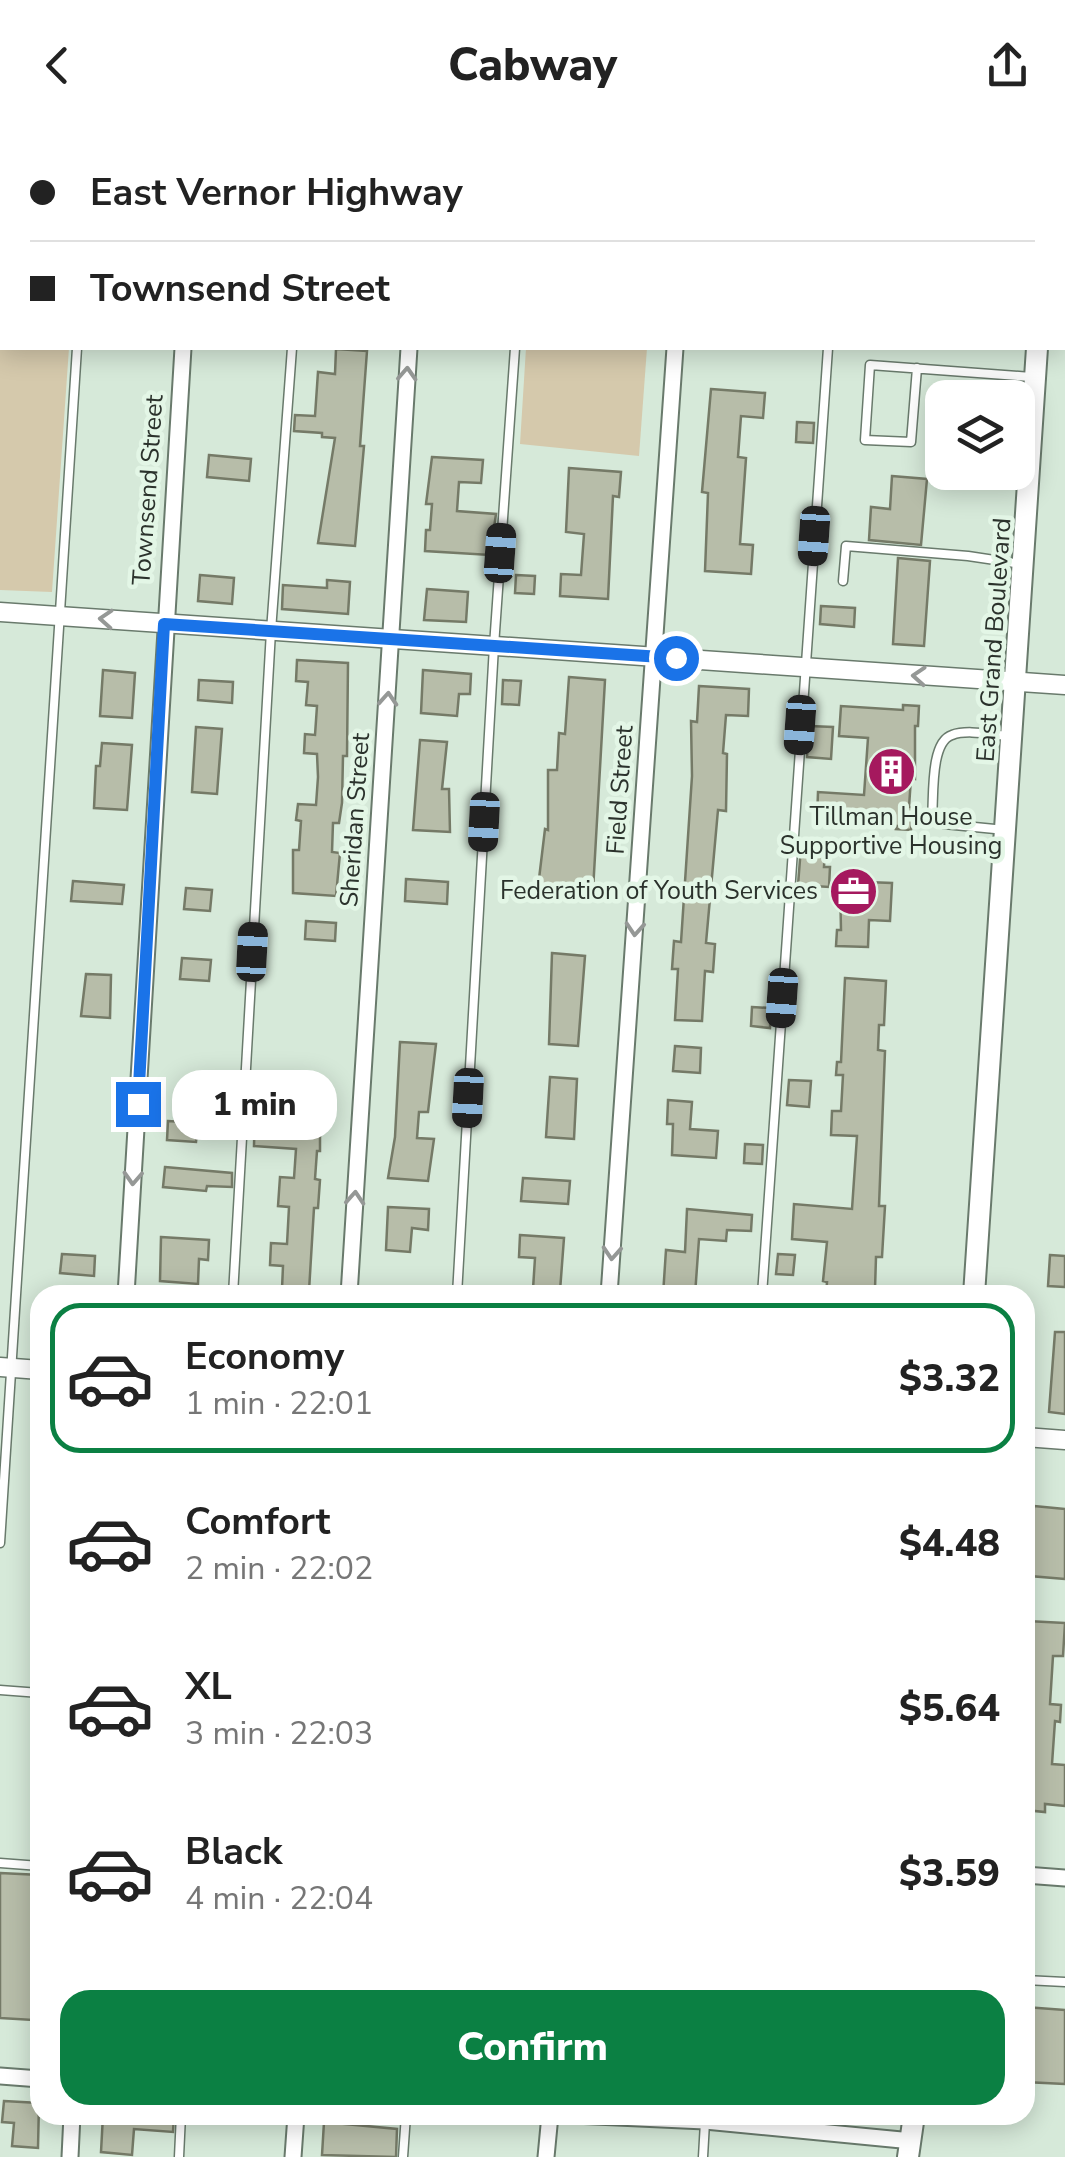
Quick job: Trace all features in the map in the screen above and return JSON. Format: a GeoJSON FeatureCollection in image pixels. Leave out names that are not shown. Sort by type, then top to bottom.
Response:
{"type":"FeatureCollection","features":[{"type":"Feature","properties":{"kind":"main road","name":"East Grand Boulevard"},"geometry":{"type":"LineString","coordinates":[[975,1285],[1038,350]]}},
{"type":"Feature","properties":{"kind":"main road"},"geometry":{"type":"LineString","coordinates":[[913,2152],[914,2125]]}},
{"type":"Feature","properties":{"kind":"street","name":"Townsend Street"},"geometry":{"type":"LineString","coordinates":[[127,1285],[183,350]]}},
{"type":"Feature","properties":{"kind":"street","name":"Sheridan Street"},"geometry":{"type":"LineString","coordinates":[[350,1285],[409,350]]}},
{"type":"Feature","properties":{"kind":"street","name":"Field Street"},"geometry":{"type":"LineString","coordinates":[[610,1285],[675,350]]}},
{"type":"Feature","properties":{"kind":"street"},"geometry":{"type":"LineString","coordinates":[[0,612],[1065,685]]}},
{"type":"Feature","properties":{"kind":"street"},"geometry":{"type":"LineString","coordinates":[[1035,1438],[1065,1440]]}},
{"type":"Feature","properties":{"kind":"street"},"geometry":{"type":"LineString","coordinates":[[1035,1876],[1065,1878]]}},
{"type":"Feature","properties":{"kind":"street"},"geometry":{"type":"LineString","coordinates":[[0,2076],[30,2078]]}},
{"type":"Feature","properties":{"kind":"street"},"geometry":{"type":"LineString","coordinates":[[70,2157],[72,2125]]}},
{"type":"Feature","properties":{"kind":"street"},"geometry":{"type":"LineString","coordinates":[[293,2157],[295,2125]]}},
{"type":"Feature","properties":{"kind":"street"},"geometry":{"type":"LineString","coordinates":[[546,2157],[549,2125]]}},
{"type":"Feature","properties":{"kind":"street"},"geometry":{"type":"LineString","coordinates":[[748,2125],[913,2152]]}},
{"type":"Feature","properties":{"kind":"lane"},"geometry":{"type":"LineString","coordinates":[[0,1543],[7,1368],[77,350]]}},
{"type":"Feature","properties":{"kind":"lane"},"geometry":{"type":"LineString","coordinates":[[234,1285],[271,630],[292,350]]}},
{"type":"Feature","properties":{"kind":"lane"},"geometry":{"type":"LineString","coordinates":[[458,1285],[515,350]]}},
{"type":"Feature","properties":{"kind":"lane"},"geometry":{"type":"LineString","coordinates":[[763,1285],[828,350]]}},
{"type":"Feature","properties":{"kind":"lane"},"geometry":{"type":"LineString","coordinates":[[917,368],[911,442],[865,440],[870,366],[917,368],[1036,378]]}},
{"type":"Feature","properties":{"kind":"lane"},"geometry":{"type":"LineString","coordinates":[[843,580],[846,546],[968,556],[1024,565]]}},
{"type":"Feature","properties":{"kind":"lane"},"geometry":{"type":"LineString","coordinates":[[1006,830],[944,824],[932,816],[937,750],[950,735],[1013,736]]}},
{"type":"Feature","properties":{"kind":"lane"},"geometry":{"type":"LineString","coordinates":[[0,1690],[30,1692]]}},
{"type":"Feature","properties":{"kind":"lane"},"geometry":{"type":"LineString","coordinates":[[0,1863],[30,1865]]}},
{"type":"Feature","properties":{"kind":"lane"},"geometry":{"type":"LineString","coordinates":[[1035,1980],[1065,1982]]}},
{"type":"Feature","properties":{"kind":"lane"},"geometry":{"type":"LineString","coordinates":[[179,2157],[181,2125]]}},
{"type":"Feature","properties":{"kind":"lane"},"geometry":{"type":"LineString","coordinates":[[403,2157],[405,2125]]}},
{"type":"Feature","properties":{"kind":"lane"},"geometry":{"type":"LineString","coordinates":[[702,2157],[704,2125]]}},
{"type":"Feature","properties":{"kind":"shaded area"},"geometry":{"type":"Polygon","coordinates":[[[0,350],[69,350],[52,592],[0,590],[0,350]]]}},
{"type":"Feature","properties":{"kind":"shaded area"},"geometry":{"type":"Polygon","coordinates":[[[526,350],[647,350],[639,456],[520,444],[526,350]]]}},
{"type":"Feature","properties":{"kind":"building"},"geometry":{"type":"Polygon","coordinates":[[[336,350],[367,351],[355,546],[318,543],[335,438],[294,431],[295,415],[315,416],[318,372],[335,374],[336,350]]]}},
{"type":"Feature","properties":{"kind":"building"},"geometry":{"type":"Polygon","coordinates":[[[711,389],[765,393],[763,418],[741,416],[738,457],[746,458],[740,544],[753,545],[751,574],[705,571],[708,493],[702,492],[711,389]]]}},
{"type":"Feature","properties":{"kind":"building"},"geometry":{"type":"Polygon","coordinates":[[[797,422],[814,423],[813,443],[796,442],[797,422]]]}},
{"type":"Feature","properties":{"kind":"building"},"geometry":{"type":"Polygon","coordinates":[[[209,455],[251,459],[249,481],[207,477],[209,455]]]}},
{"type":"Feature","properties":{"kind":"building"},"geometry":{"type":"Polygon","coordinates":[[[432,457],[483,460],[481,483],[459,482],[457,511],[496,514],[490,555],[425,551],[432,504],[426,504],[432,457]]]}},
{"type":"Feature","properties":{"kind":"building"},"geometry":{"type":"Polygon","coordinates":[[[569,468],[621,472],[619,497],[613,496],[608,599],[560,596],[561,574],[581,575],[584,534],[566,532],[569,468]]]}},
{"type":"Feature","properties":{"kind":"building"},"geometry":{"type":"Polygon","coordinates":[[[892,476],[925,479],[921,545],[869,540],[871,507],[890,509],[892,476]]]}},
{"type":"Feature","properties":{"kind":"building"},"geometry":{"type":"Polygon","coordinates":[[[898,558],[930,561],[924,646],[893,644],[898,558]]]}},
{"type":"Feature","properties":{"kind":"building"},"geometry":{"type":"Polygon","coordinates":[[[200,575],[234,578],[232,604],[198,601],[200,575]]]}},
{"type":"Feature","properties":{"kind":"building"},"geometry":{"type":"Polygon","coordinates":[[[516,575],[535,576],[534,594],[515,593],[516,575]]]}},
{"type":"Feature","properties":{"kind":"building"},"geometry":{"type":"Polygon","coordinates":[[[327,580],[350,582],[348,614],[282,609],[283,585],[327,588],[327,580]]]}},
{"type":"Feature","properties":{"kind":"building"},"geometry":{"type":"Polygon","coordinates":[[[427,589],[468,592],[466,622],[424,620],[427,589]]]}},
{"type":"Feature","properties":{"kind":"building"},"geometry":{"type":"Polygon","coordinates":[[[821,606],[855,608],[854,627],[820,624],[821,606]]]}},
{"type":"Feature","properties":{"kind":"building"},"geometry":{"type":"Polygon","coordinates":[[[297,660],[348,663],[347,756],[343,756],[339,823],[333,823],[332,852],[340,853],[336,896],[293,893],[293,850],[299,850],[301,821],[296,820],[298,804],[316,805],[318,777],[317,754],[304,753],[305,734],[315,735],[317,706],[306,705],[308,682],[296,681],[297,660]]]}},
{"type":"Feature","properties":{"kind":"building"},"geometry":{"type":"Polygon","coordinates":[[[103,670],[135,673],[132,718],[100,716],[103,670]]]}},
{"type":"Feature","properties":{"kind":"building"},"geometry":{"type":"Polygon","coordinates":[[[423,670],[471,674],[470,694],[459,694],[457,716],[421,713],[423,670]]]}},
{"type":"Feature","properties":{"kind":"building"},"geometry":{"type":"Polygon","coordinates":[[[569,677],[605,680],[593,891],[538,887],[545,829],[548,830],[548,770],[557,770],[559,733],[565,734],[569,677]]]}},
{"type":"Feature","properties":{"kind":"building"},"geometry":{"type":"Polygon","coordinates":[[[199,680],[233,682],[232,703],[198,700],[199,680]]]}},
{"type":"Feature","properties":{"kind":"building"},"geometry":{"type":"Polygon","coordinates":[[[503,680],[521,681],[519,705],[502,704],[503,680]]]}},
{"type":"Feature","properties":{"kind":"building"},"geometry":{"type":"Polygon","coordinates":[[[699,686],[749,689],[748,716],[726,715],[726,811],[718,810],[706,943],[715,944],[713,972],[705,971],[702,1021],[675,1020],[678,969],[672,969],[674,941],[681,942],[692,776],[691,721],[697,722],[699,686]]]}},
{"type":"Feature","properties":{"kind":"building","name":"Tillman House Supportive Housing"},"geometry":{"type":"Polygon","coordinates":[[[903,705],[919,706],[915,779],[911,778],[909,807],[913,807],[911,830],[817,820],[818,792],[864,795],[868,738],[839,736],[841,706],[903,710],[903,705]]]}},
{"type":"Feature","properties":{"kind":"building"},"geometry":{"type":"Polygon","coordinates":[[[809,726],[833,727],[831,759],[807,757],[809,726]]]}},
{"type":"Feature","properties":{"kind":"building"},"geometry":{"type":"Polygon","coordinates":[[[196,727],[222,729],[217,794],[192,792],[196,727]]]}},
{"type":"Feature","properties":{"kind":"building"},"geometry":{"type":"Polygon","coordinates":[[[420,740],[447,742],[442,789],[449,789],[450,832],[413,830],[420,740]]]}},
{"type":"Feature","properties":{"kind":"building"},"geometry":{"type":"Polygon","coordinates":[[[102,743],[132,745],[127,810],[94,808],[96,766],[100,766],[102,743]]]}},
{"type":"Feature","properties":{"kind":"building"},"geometry":{"type":"Polygon","coordinates":[[[801,847],[825,849],[824,867],[830,867],[829,887],[798,885],[801,847]]]}},
{"type":"Feature","properties":{"kind":"building"},"geometry":{"type":"Polygon","coordinates":[[[406,879],[448,882],[447,904],[405,901],[406,879]]]}},
{"type":"Feature","properties":{"kind":"building"},"geometry":{"type":"Polygon","coordinates":[[[73,881],[124,885],[122,904],[71,901],[73,881]]]}},
{"type":"Feature","properties":{"kind":"building"},"geometry":{"type":"Polygon","coordinates":[[[840,881],[892,883],[890,921],[869,920],[868,947],[836,946],[837,930],[841,930],[840,881]]]}},
{"type":"Feature","properties":{"kind":"building"},"geometry":{"type":"Polygon","coordinates":[[[186,888],[212,890],[210,911],[184,909],[186,888]]]}},
{"type":"Feature","properties":{"kind":"building"},"geometry":{"type":"Polygon","coordinates":[[[306,921],[336,923],[335,941],[305,939],[306,921]]]}},
{"type":"Feature","properties":{"kind":"building"},"geometry":{"type":"Polygon","coordinates":[[[552,953],[585,956],[578,1046],[549,1044],[552,953]]]}},
{"type":"Feature","properties":{"kind":"building"},"geometry":{"type":"Polygon","coordinates":[[[182,958],[211,960],[209,981],[180,979],[182,958]]]}},
{"type":"Feature","properties":{"kind":"building"},"geometry":{"type":"Polygon","coordinates":[[[86,974],[111,975],[110,1018],[81,1016],[86,974]]]}},
{"type":"Feature","properties":{"kind":"building"},"geometry":{"type":"Polygon","coordinates":[[[845,978],[886,981],[884,1025],[879,1025],[878,1050],[885,1051],[879,1206],[885,1206],[882,1257],[876,1257],[875,1285],[827,1285],[823,1281],[827,1242],[792,1239],[794,1204],[852,1209],[857,1136],[831,1135],[832,1111],[841,1111],[843,1075],[836,1075],[837,1062],[841,1062],[845,978]]]}},
{"type":"Feature","properties":{"kind":"building"},"geometry":{"type":"Polygon","coordinates":[[[752,1007],[771,1008],[770,1028],[751,1026],[752,1007]]]}},
{"type":"Feature","properties":{"kind":"building"},"geometry":{"type":"Polygon","coordinates":[[[400,1042],[436,1044],[428,1112],[419,1112],[417,1138],[434,1139],[428,1181],[388,1178],[395,1137],[400,1042]]]}},
{"type":"Feature","properties":{"kind":"building"},"geometry":{"type":"Polygon","coordinates":[[[675,1046],[701,1048],[700,1073],[673,1071],[675,1046]]]}},
{"type":"Feature","properties":{"kind":"building"},"geometry":{"type":"Polygon","coordinates":[[[550,1077],[577,1079],[574,1139],[546,1137],[550,1077]]]}},
{"type":"Feature","properties":{"kind":"building"},"geometry":{"type":"Polygon","coordinates":[[[789,1080],[811,1081],[809,1107],[787,1105],[789,1080]]]}},
{"type":"Feature","properties":{"kind":"building"},"geometry":{"type":"Polygon","coordinates":[[[668,1100],[692,1102],[690,1129],[718,1131],[716,1158],[672,1155],[673,1124],[667,1124],[668,1100]]]}},
{"type":"Feature","properties":{"kind":"building"},"geometry":{"type":"Polygon","coordinates":[[[255,1101],[320,1106],[320,1151],[315,1179],[320,1180],[318,1208],[314,1208],[309,1285],[282,1285],[283,1266],[270,1265],[271,1243],[287,1244],[289,1207],[278,1206],[280,1177],[294,1178],[296,1149],[254,1146],[255,1101]]]}},
{"type":"Feature","properties":{"kind":"building"},"geometry":{"type":"Polygon","coordinates":[[[168,1121],[198,1123],[196,1142],[167,1140],[168,1121]]]}},
{"type":"Feature","properties":{"kind":"building"},"geometry":{"type":"Polygon","coordinates":[[[745,1144],[763,1145],[762,1164],[744,1163],[745,1144]]]}},
{"type":"Feature","properties":{"kind":"building"},"geometry":{"type":"Polygon","coordinates":[[[165,1167],[232,1173],[232,1187],[207,1186],[206,1191],[163,1187],[165,1167]]]}},
{"type":"Feature","properties":{"kind":"building"},"geometry":{"type":"Polygon","coordinates":[[[523,1178],[570,1181],[568,1204],[521,1201],[523,1178]]]}},
{"type":"Feature","properties":{"kind":"building"},"geometry":{"type":"Polygon","coordinates":[[[388,1207],[429,1209],[428,1230],[412,1228],[410,1252],[386,1250],[388,1207]]]}},
{"type":"Feature","properties":{"kind":"building"},"geometry":{"type":"Polygon","coordinates":[[[687,1209],[752,1215],[751,1231],[727,1230],[726,1241],[699,1239],[696,1285],[664,1285],[666,1250],[685,1252],[687,1209]]]}},
{"type":"Feature","properties":{"kind":"building"},"geometry":{"type":"Polygon","coordinates":[[[520,1235],[564,1238],[560,1285],[533,1285],[535,1258],[519,1257],[520,1235]]]}},
{"type":"Feature","properties":{"kind":"building"},"geometry":{"type":"Polygon","coordinates":[[[161,1237],[209,1240],[208,1260],[199,1259],[198,1284],[160,1281],[161,1237]]]}},
{"type":"Feature","properties":{"kind":"building"},"geometry":{"type":"Polygon","coordinates":[[[62,1254],[95,1256],[94,1276],[60,1273],[62,1254]]]}},
{"type":"Feature","properties":{"kind":"building"},"geometry":{"type":"Polygon","coordinates":[[[778,1254],[795,1255],[793,1275],[776,1274],[778,1254]]]}},
{"type":"Feature","properties":{"kind":"building"},"geometry":{"type":"Polygon","coordinates":[[[1050,1255],[1065,1256],[1065,1287],[1048,1286],[1050,1255]]]}},
{"type":"Feature","properties":{"kind":"building"},"geometry":{"type":"Polygon","coordinates":[[[1055,1332],[1065,1332],[1065,1414],[1049,1412],[1055,1332]]]}},
{"type":"Feature","properties":{"kind":"building"},"geometry":{"type":"Polygon","coordinates":[[[1035,1506],[1065,1509],[1065,1579],[1035,1576],[1035,1506]]]}},
{"type":"Feature","properties":{"kind":"building"},"geometry":{"type":"Polygon","coordinates":[[[1035,1621],[1065,1623],[1063,1656],[1053,1656],[1050,1704],[1061,1705],[1060,1722],[1055,1721],[1052,1764],[1065,1765],[1065,1806],[1045,1804],[1045,1812],[1035,1811],[1035,1621]]]}},
{"type":"Feature","properties":{"kind":"building"},"geometry":{"type":"Polygon","coordinates":[[[0,1873],[30,1874],[30,2020],[0,2018],[0,1873]]]}},
{"type":"Feature","properties":{"kind":"building"},"geometry":{"type":"Polygon","coordinates":[[[1035,2008],[1065,2010],[1065,2084],[1035,2082],[1035,2008]]]}},
{"type":"Feature","properties":{"kind":"building"},"geometry":{"type":"Polygon","coordinates":[[[4,2101],[30,2102],[30,2125],[39,2125],[38,2148],[12,2146],[14,2123],[2,2122],[4,2101]]]}},
{"type":"Feature","properties":{"kind":"building"},"geometry":{"type":"Polygon","coordinates":[[[102,2125],[173,2125],[173,2132],[134,2129],[132,2155],[101,2152],[102,2125]]]}},
{"type":"Feature","properties":{"kind":"building"},"geometry":{"type":"Polygon","coordinates":[[[324,2125],[397,2129],[396,2157],[322,2155],[324,2125]]]}},
{"type":"Feature","properties":{"kind":"place","name":"Tillman House Supportive Housing"},"geometry":{"type":"Point","coordinates":[891,771]}},
{"type":"Feature","properties":{"kind":"place","name":"Federation of Youth Services"},"geometry":{"type":"Point","coordinates":[853,891]}},
{"type":"Feature","properties":{"kind":"route"},"geometry":{"type":"LineString","coordinates":[[138,1104],[166,646],[164,624],[676,658]]}}]}
